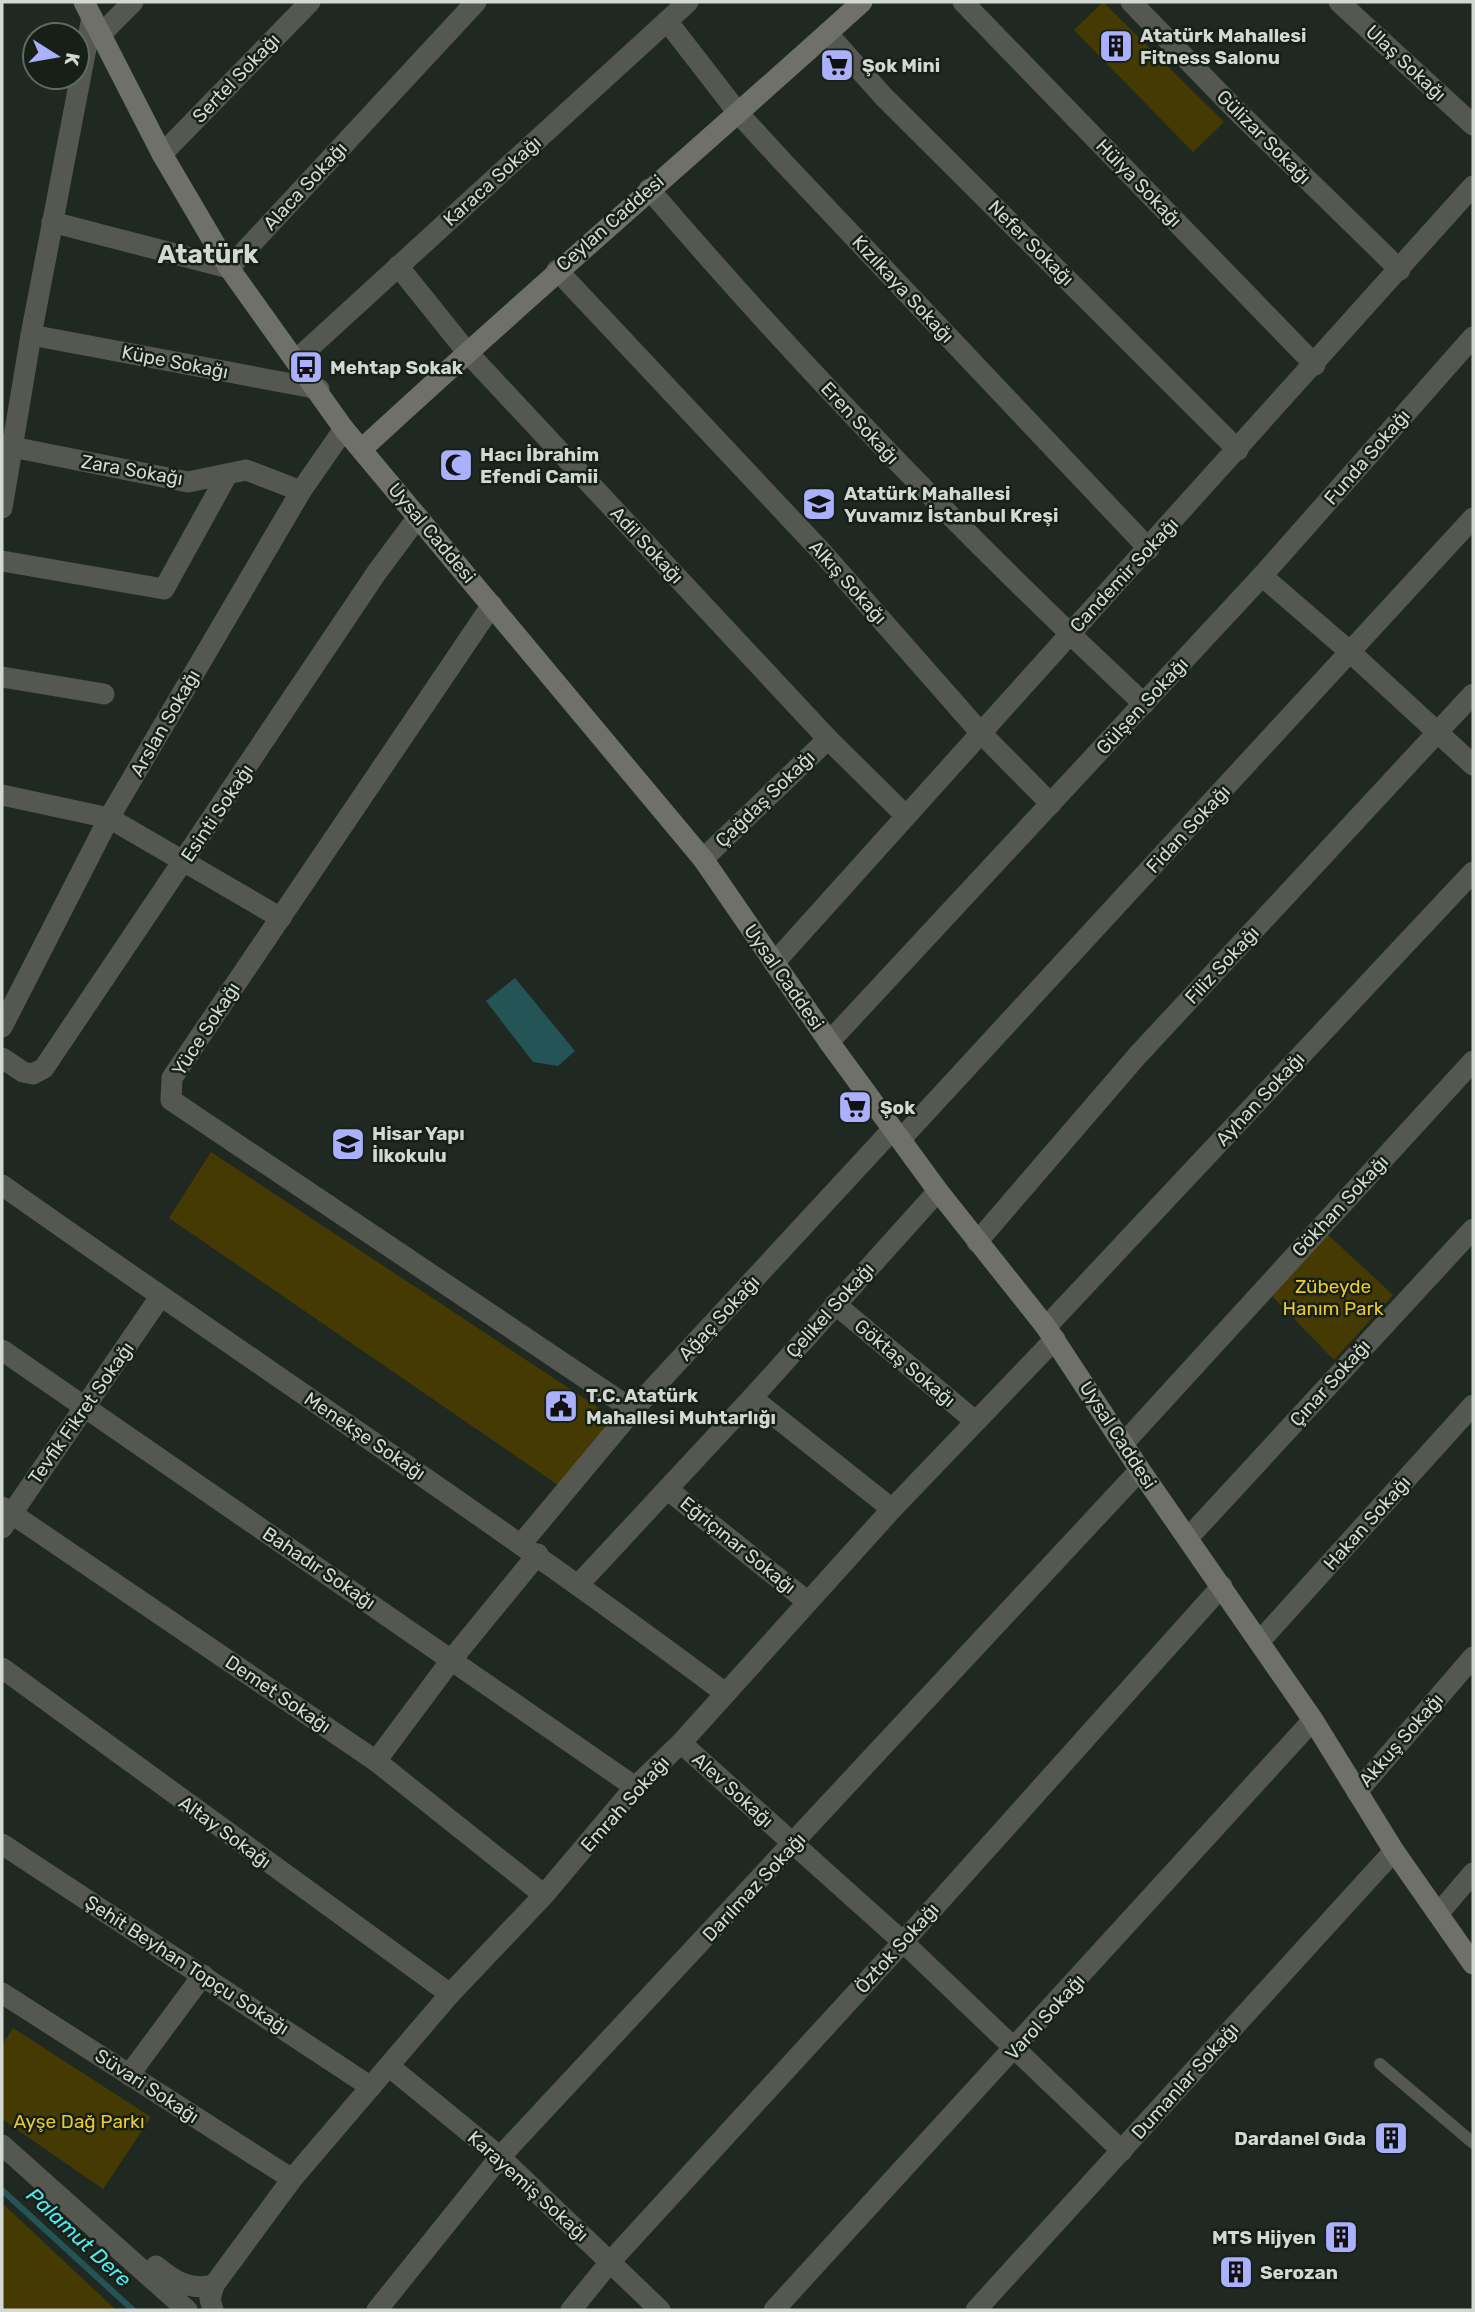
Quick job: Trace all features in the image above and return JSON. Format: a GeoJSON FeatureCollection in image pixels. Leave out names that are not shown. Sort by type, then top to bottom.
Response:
{"type":"FeatureCollection","features":[{"type":"Feature","properties":{"kind":"street"},"geometry":{"type":"LineString","coordinates":[[2,508],[7,446],[92,18],[133,2]]}},
{"type":"Feature","properties":{"kind":"street","name":"Sertel Sokağı"},"geometry":{"type":"LineString","coordinates":[[162,154],[310,2]]}},
{"type":"Feature","properties":{"kind":"street","name":"Alaca Sokağı"},"geometry":{"type":"LineString","coordinates":[[229,268],[476,2]]}},
{"type":"Feature","properties":{"kind":"street","name":"Karaca Sokağı"},"geometry":{"type":"LineString","coordinates":[[296,360],[688,2]]}},
{"type":"Feature","properties":{"kind":"street","name":"Ceylan Caddesi"},"geometry":{"type":"LineString","coordinates":[[362,449],[649,188],[739,114],[862,2]]}},
{"type":"Feature","properties":{"kind":"street","name":"Hülya Sokağı"},"geometry":{"type":"LineString","coordinates":[[962,2],[1315,365]]}},
{"type":"Feature","properties":{"kind":"street","name":"Gülizar Sokağı"},"geometry":{"type":"LineString","coordinates":[[1131,2],[1235,109],[1400,270]]}},
{"type":"Feature","properties":{"kind":"street","name":"Ulaş Sokağı"},"geometry":{"type":"LineString","coordinates":[[1339,2],[1473,125]]}},
{"type":"Feature","properties":{"kind":"street","name":"Uysal Caddesi"},"geometry":{"type":"LineString","coordinates":[[92,18],[162,154],[229,268],[344,429],[703,859],[829,1042],[938,1191],[1051,1333],[1122,1444],[1313,1720],[1394,1851],[1473,1964]]}},
{"type":"Feature","properties":{"kind":"street","name":"Kızılkaya Sokağı"},"geometry":{"type":"LineString","coordinates":[[667,21],[739,114],[1149,549]]}},
{"type":"Feature","properties":{"kind":"street","name":"Nefer Sokağı"},"geometry":{"type":"LineString","coordinates":[[827,33],[883,96],[1238,450]]}},
{"type":"Feature","properties":{"kind":"street","name":"Candemir Sokağı"},"geometry":{"type":"LineString","coordinates":[[774,963],[980,732],[1315,365],[1473,186]]}},
{"type":"Feature","properties":{"kind":"street","name":"Eren Sokağı"},"geometry":{"type":"LineString","coordinates":[[649,188],[743,299],[865,428],[1069,634],[1144,704]]}},
{"type":"Feature","properties":{"kind":"street"},"geometry":{"type":"LineString","coordinates":[[52,222],[229,268]]}},
{"type":"Feature","properties":{"kind":"street","name":"Adil Sokağı"},"geometry":{"type":"LineString","coordinates":[[398,266],[467,352],[828,739],[906,816]]}},
{"type":"Feature","properties":{"kind":"street","name":"Alkış Sokağı"},"geometry":{"type":"LineString","coordinates":[[558,270],[820,550],[980,732],[1051,804]]}},
{"type":"Feature","properties":{"kind":"street","name":"Küpe Sokağı"},"geometry":{"type":"LineString","coordinates":[[31,335],[318,389]]}},
{"type":"Feature","properties":{"kind":"street","name":"Funda Sokağı"},"geometry":{"type":"LineString","coordinates":[[1262,576],[1473,337]]}},
{"type":"Feature","properties":{"kind":"street","name":"Arslan Sokağı"},"geometry":{"type":"LineString","coordinates":[[2,1027],[109,818],[301,491],[344,429]]}},
{"type":"Feature","properties":{"kind":"street","name":"Zara Sokağı"},"geometry":{"type":"LineString","coordinates":[[7,446],[188,482],[246,470],[301,491]]}},
{"type":"Feature","properties":{"kind":"street"},"geometry":{"type":"LineString","coordinates":[[2,561],[164,589],[227,475]]}},
{"type":"Feature","properties":{"kind":"street","name":"Esinti Sokağı"},"geometry":{"type":"LineString","coordinates":[[2,1058],[23,1072],[33,1074],[44,1068],[377,572],[418,517]]}},
{"type":"Feature","properties":{"kind":"street","name":"Fidan Sokağı"},"geometry":{"type":"LineString","coordinates":[[897,1134],[1473,518]]}},
{"type":"Feature","properties":{"kind":"street"},"geometry":{"type":"LineString","coordinates":[[1262,576],[1349,651],[1473,765]]}},
{"type":"Feature","properties":{"kind":"street","name":"Gülşen Sokağı"},"geometry":{"type":"LineString","coordinates":[[829,1042],[1262,576]]}},
{"type":"Feature","properties":{"kind":"street","name":"Yüce Sokağı"},"geometry":{"type":"LineString","coordinates":[[492,605],[172,1078],[171,1100],[633,1410]]}},
{"type":"Feature","properties":{"kind":"street"},"geometry":{"type":"LineString","coordinates":[[2,677],[104,694]]}},
{"type":"Feature","properties":{"kind":"street","name":"Filiz Sokağı"},"geometry":{"type":"LineString","coordinates":[[977,1242],[1137,1056],[1473,694]]}},
{"type":"Feature","properties":{"kind":"street","name":"Çağdaş Sokağı"},"geometry":{"type":"LineString","coordinates":[[703,859],[828,739]]}},
{"type":"Feature","properties":{"kind":"street"},"geometry":{"type":"LineString","coordinates":[[2,795],[109,818],[281,918]]}},
{"type":"Feature","properties":{"kind":"street","name":"Ayhan Sokağı"},"geometry":{"type":"LineString","coordinates":[[1051,1333],[1473,872]]}},
{"type":"Feature","properties":{"kind":"street","name":"Gökhan Sokağı"},"geometry":{"type":"LineString","coordinates":[[1122,1444],[1473,1061]]}},
{"type":"Feature","properties":{"kind":"street","name":"Ağaç Sokağı"},"geometry":{"type":"LineString","coordinates":[[376,1761],[633,1410],[897,1134]]}},
{"type":"Feature","properties":{"kind":"street","name":"Menekşe Sokağı"},"geometry":{"type":"LineString","coordinates":[[2,1185],[160,1297],[530,1549],[725,1693]]}},
{"type":"Feature","properties":{"kind":"street","name":"Çelikel Sokağı"},"geometry":{"type":"LineString","coordinates":[[579,1584],[752,1398],[938,1191]]}},
{"type":"Feature","properties":{"kind":"street","name":"Çınar Sokağı"},"geometry":{"type":"LineString","coordinates":[[1188,1538],[1473,1229]]}},
{"type":"Feature","properties":{"kind":"street","name":"Tevfik Fikret Sokağı"},"geometry":{"type":"LineString","coordinates":[[5,1516],[160,1297]]}},
{"type":"Feature","properties":{"kind":"street","name":"Göktaş Sokağı"},"geometry":{"type":"LineString","coordinates":[[835,1304],[975,1421]]}},
{"type":"Feature","properties":{"kind":"street","name":"Emrah Sokağı"},"geometry":{"type":"LineString","coordinates":[[214,2285],[292,2179],[450,1994],[544,1895],[635,1787],[681,1743],[975,1421],[1051,1333]]}},
{"type":"Feature","properties":{"kind":"street","name":"Bahadır Sokağı"},"geometry":{"type":"LineString","coordinates":[[2,1350],[452,1658],[635,1787]]}},
{"type":"Feature","properties":{"kind":"street"},"geometry":{"type":"LineString","coordinates":[[752,1398],[892,1509]]}},
{"type":"Feature","properties":{"kind":"street","name":"Hakan Sokağı"},"geometry":{"type":"LineString","coordinates":[[1260,1641],[1473,1405]]}},
{"type":"Feature","properties":{"kind":"street","name":"Darılmaz Sokağı"},"geometry":{"type":"LineString","coordinates":[[377,2310],[500,2157],[1140,1470]]}},
{"type":"Feature","properties":{"kind":"street","name":"Eğriçınar Sokağı"},"geometry":{"type":"LineString","coordinates":[[667,1489],[808,1602]]}},
{"type":"Feature","properties":{"kind":"street","name":"Demet Sokağı"},"geometry":{"type":"LineString","coordinates":[[5,1516],[376,1761],[544,1895]]}},
{"type":"Feature","properties":{"kind":"street","name":"Öztok Sokağı"},"geometry":{"type":"LineString","coordinates":[[571,2310],[610,2262],[1222,1586]]}},
{"type":"Feature","properties":{"kind":"street","name":"Akkuş Sokağı"},"geometry":{"type":"LineString","coordinates":[[1357,1792],[1473,1657]]}},
{"type":"Feature","properties":{"kind":"street","name":"Altay Sokağı"},"geometry":{"type":"LineString","coordinates":[[2,1668],[450,1994]]}},
{"type":"Feature","properties":{"kind":"street","name":"Varol Sokağı"},"geometry":{"type":"LineString","coordinates":[[774,2310],[1313,1720]]}},
{"type":"Feature","properties":{"kind":"street","name":"Alev Sokağı"},"geometry":{"type":"LineString","coordinates":[[681,1743],[903,1941],[1122,2151]]}},
{"type":"Feature","properties":{"kind":"street","name":"Şehit Beyhan Topçu Sokağı"},"geometry":{"type":"LineString","coordinates":[[2,1844],[371,2087]]}},
{"type":"Feature","properties":{"kind":"street","name":"Dumanlar Sokağı"},"geometry":{"type":"LineString","coordinates":[[976,2310],[1394,1851]]}},
{"type":"Feature","properties":{"kind":"street"},"geometry":{"type":"LineString","coordinates":[[1438,1914],[1473,1873]]}},
{"type":"Feature","properties":{"kind":"street"},"geometry":{"type":"LineString","coordinates":[[129,2075],[203,1975]]}},
{"type":"Feature","properties":{"kind":"street","name":"Süvari Sokağı"},"geometry":{"type":"LineString","coordinates":[[2,1993],[292,2179]]}},
{"type":"Feature","properties":{"kind":"street","name":"Karayemiş Sokağı"},"geometry":{"type":"LineString","coordinates":[[390,2067],[500,2157],[660,2310]]}},
{"type":"Feature","properties":{"kind":"street"},"geometry":{"type":"LineString","coordinates":[[2,2145],[177,2283],[200,2288],[214,2285],[210,2299],[214,2310]]}},
{"type":"Feature","properties":{"kind":"street"},"geometry":{"type":"LineString","coordinates":[[26,2165],[187,2310]]}},
{"type":"Feature","properties":{"kind":"lane"},"geometry":{"type":"LineString","coordinates":[[1380,2064],[1473,2143]]}},
{"type":"Feature","properties":{"kind":"green space"},"geometry":{"type":"Polygon","coordinates":[[[1103,2],[1224,122],[1193,152],[1074,30],[1103,2]]]}},
{"type":"Feature","properties":{"kind":"green space"},"geometry":{"type":"Polygon","coordinates":[[[211,1152],[614,1418],[558,1485],[169,1218],[211,1152]]]}},
{"type":"Feature","properties":{"kind":"green space","name":"Zübeyde Hanım Park"},"geometry":{"type":"Polygon","coordinates":[[[1326,1233],[1393,1295],[1334,1360],[1272,1296],[1326,1233]]]}},
{"type":"Feature","properties":{"kind":"green space","name":"Ayşe Dağ Parkı"},"geometry":{"type":"Polygon","coordinates":[[[13,2028],[151,2117],[103,2189],[2,2119],[2,2045],[13,2028]]]}},
{"type":"Feature","properties":{"kind":"green space"},"geometry":{"type":"Polygon","coordinates":[[[2,2203],[116,2310],[2,2310],[2,2203]]]}},
{"type":"Feature","properties":{"kind":"water"},"geometry":{"type":"Polygon","coordinates":[[[515,978],[575,1051],[558,1066],[533,1062],[486,1001],[515,978]]]}},
{"type":"Feature","properties":{"kind":"waterway","name":"Palamut Dere"},"geometry":{"type":"LineString","coordinates":[[2,2190],[133,2310]]}},
{"type":"Feature","properties":{"kind":"place","name":"Atatürk Mahallesi Fitness Salonu"},"geometry":{"type":"Point","coordinates":[1116,46]}},
{"type":"Feature","properties":{"kind":"place","name":"Şok Mini"},"geometry":{"type":"Point","coordinates":[837,65]}},
{"type":"Feature","properties":{"kind":"place","name":"Mehtap Sokak"},"geometry":{"type":"Point","coordinates":[306,367]}},
{"type":"Feature","properties":{"kind":"place","name":"Hacı İbrahim Efendi Camii"},"geometry":{"type":"Point","coordinates":[456,465]}},
{"type":"Feature","properties":{"kind":"place","name":"Atatürk Mahallesi Yuvamız İstanbul Kreşi"},"geometry":{"type":"Point","coordinates":[819,504]}},
{"type":"Feature","properties":{"kind":"place","name":"Şok"},"geometry":{"type":"Point","coordinates":[855,1107]}},
{"type":"Feature","properties":{"kind":"place","name":"Hisar Yapı İlkokulu"},"geometry":{"type":"Point","coordinates":[348,1144]}},
{"type":"Feature","properties":{"kind":"place","name":"T.C. Atatürk Mahallesi Muhtarlığı"},"geometry":{"type":"Point","coordinates":[561,1406]}},
{"type":"Feature","properties":{"kind":"place","name":"Dardanel Gıda"},"geometry":{"type":"Point","coordinates":[1391,2138]}},
{"type":"Feature","properties":{"kind":"place","name":"MTS Hijyen"},"geometry":{"type":"Point","coordinates":[1341,2237]}},
{"type":"Feature","properties":{"kind":"place","name":"Serozan"},"geometry":{"type":"Point","coordinates":[1236,2272]}},
{"type":"Feature","properties":{"kind":"district","name":"Atatürk"},"geometry":{"type":"Point","coordinates":[208,254]}}]}
